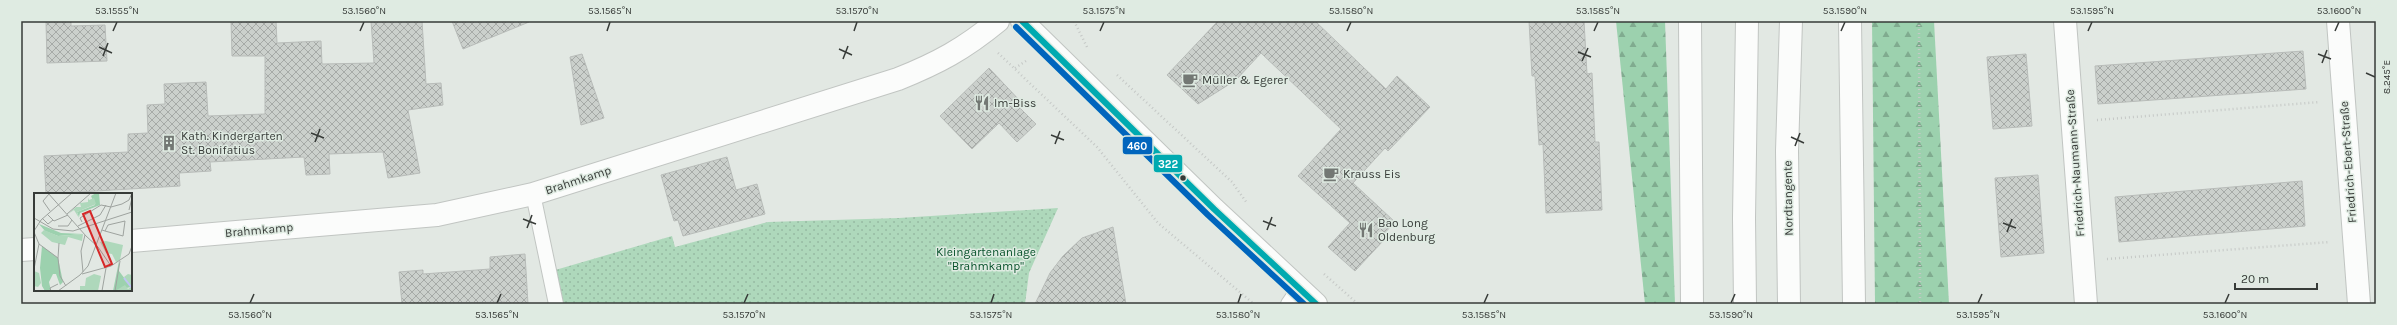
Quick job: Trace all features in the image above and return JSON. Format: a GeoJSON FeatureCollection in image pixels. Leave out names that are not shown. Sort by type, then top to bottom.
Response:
{"type":"FeatureCollection","features":[{"type":"Feature","properties":{"kind":"main road","name":"Brahmkamp"},"geometry":{"type":"LineString","coordinates":[[132,241],[437,215],[532,194],[898,79],[941,62],[998,21]]}},
{"type":"Feature","properties":{"kind":"main road"},"geometry":{"type":"LineString","coordinates":[[1022,21],[1293,296],[1316,304]]}},
{"type":"Feature","properties":{"kind":"main road"},"geometry":{"type":"LineString","coordinates":[[1690,21],[1692,304]]}},
{"type":"Feature","properties":{"kind":"main road"},"geometry":{"type":"LineString","coordinates":[[1745,304],[1744,218],[1747,21]]}},
{"type":"Feature","properties":{"kind":"main road","name":"Nordtangente"},"geometry":{"type":"LineString","coordinates":[[1789,304],[1787,151],[1791,21]]}},
{"type":"Feature","properties":{"kind":"main road"},"geometry":{"type":"LineString","coordinates":[[1850,21],[1854,304]]}},
{"type":"Feature","properties":{"kind":"main road","name":"Friedrich-Naumann-Straße"},"geometry":{"type":"LineString","coordinates":[[2065,21],[2086,304]]}},
{"type":"Feature","properties":{"kind":"main road","name":"Friedrich-Ebert-Straße"},"geometry":{"type":"LineString","coordinates":[[2338,21],[2359,304]]}},
{"type":"Feature","properties":{"kind":"main road"},"geometry":{"type":"LineString","coordinates":[[21,250],[34,249]]}},
{"type":"Feature","properties":{"kind":"lane"},"geometry":{"type":"LineString","coordinates":[[532,194],[556,304]]}},
{"type":"Feature","properties":{"kind":"path"},"geometry":{"type":"LineString","coordinates":[[1074,21],[1089,50]]}},
{"type":"Feature","properties":{"kind":"path"},"geometry":{"type":"LineString","coordinates":[[1919,21],[1920,304]]}},
{"type":"Feature","properties":{"kind":"path"},"geometry":{"type":"LineString","coordinates":[[980,35],[1097,148],[1158,223],[1254,304]]}},
{"type":"Feature","properties":{"kind":"path"},"geometry":{"type":"LineString","coordinates":[[1112,71],[1232,182],[1250,207]]}},
{"type":"Feature","properties":{"kind":"path"},"geometry":{"type":"LineString","coordinates":[[2072,122],[2344,101]]}},
{"type":"Feature","properties":{"kind":"path"},"geometry":{"type":"LineString","coordinates":[[2083,261],[2354,240]]}},
{"type":"Feature","properties":{"kind":"path"},"geometry":{"type":"LineString","coordinates":[[1318,269],[1358,304]]}},
{"type":"Feature","properties":{"kind":"green space"},"geometry":{"type":"Polygon","coordinates":[[[1616,21],[1665,21],[1675,304],[1645,304],[1616,21]]]}},
{"type":"Feature","properties":{"kind":"green space"},"geometry":{"type":"Polygon","coordinates":[[[1872,21],[1934,21],[1949,304],[1875,304],[1872,21]]]}},
{"type":"Feature","properties":{"kind":"green space","name":"Kleingartenanlage \"Brahmkamp\""},"geometry":{"type":"Polygon","coordinates":[[[1058,208],[1029,273],[1025,304],[548,304],[545,273],[672,236],[675,247],[768,222],[899,218],[1058,208]]]}},
{"type":"Feature","properties":{"kind":"building"},"geometry":{"type":"Polygon","coordinates":[[[46,21],[71,21],[71,26],[105,25],[107,61],[47,63],[46,21]]]}},
{"type":"Feature","properties":{"kind":"building"},"geometry":{"type":"Polygon","coordinates":[[[231,21],[276,21],[277,43],[321,41],[322,64],[374,63],[371,21],[422,21],[426,84],[441,83],[443,105],[408,110],[420,173],[388,178],[383,152],[329,154],[330,174],[306,175],[304,157],[210,162],[211,171],[179,173],[180,186],[46,193],[44,156],[128,152],[128,134],[148,133],[147,105],[165,104],[164,84],[206,82],[208,116],[265,114],[265,56],[232,56],[231,21]]]}},
{"type":"Feature","properties":{"kind":"building"},"geometry":{"type":"Polygon","coordinates":[[[452,21],[529,21],[529,22],[463,49],[452,21]]]}},
{"type":"Feature","properties":{"kind":"building"},"geometry":{"type":"Polygon","coordinates":[[[1218,21],[1315,21],[1386,89],[1397,76],[1430,107],[1388,151],[1385,148],[1353,183],[1395,222],[1380,238],[1383,241],[1355,271],[1328,247],[1350,223],[1298,176],[1341,129],[1261,53],[1236,80],[1198,104],[1167,75],[1218,21]]]}},
{"type":"Feature","properties":{"kind":"building"},"geometry":{"type":"Polygon","coordinates":[[[1529,21],[1584,21],[1587,74],[1592,73],[1595,142],[1599,142],[1602,210],[1546,213],[1543,144],[1539,145],[1535,76],[1532,76],[1529,21]]]}},
{"type":"Feature","properties":{"kind":"building"},"geometry":{"type":"Polygon","coordinates":[[[2303,51],[2306,89],[2098,104],[2095,66],[2303,51]]]}},
{"type":"Feature","properties":{"kind":"building"},"geometry":{"type":"Polygon","coordinates":[[[582,54],[604,118],[581,125],[570,57],[582,54]]]}},
{"type":"Feature","properties":{"kind":"building"},"geometry":{"type":"Polygon","coordinates":[[[2026,54],[2032,126],[1993,129],[1987,57],[2026,54]]]}},
{"type":"Feature","properties":{"kind":"building"},"geometry":{"type":"Polygon","coordinates":[[[989,68],[1021,102],[1017,105],[1036,124],[1017,142],[999,123],[972,149],[940,116],[989,68]]]}},
{"type":"Feature","properties":{"kind":"building"},"geometry":{"type":"Polygon","coordinates":[[[727,157],[736,190],[757,184],[765,214],[683,236],[678,220],[674,221],[661,175],[727,157]]]}},
{"type":"Feature","properties":{"kind":"building"},"geometry":{"type":"Polygon","coordinates":[[[2038,175],[2044,253],[2001,257],[1995,178],[2038,175]]]}},
{"type":"Feature","properties":{"kind":"building"},"geometry":{"type":"Polygon","coordinates":[[[2302,181],[2305,226],[2119,242],[2115,197],[2302,181]]]}},
{"type":"Feature","properties":{"kind":"building"},"geometry":{"type":"Polygon","coordinates":[[[1113,227],[1126,304],[1035,304],[1050,273],[1063,256],[1082,238],[1113,227]]]}},
{"type":"Feature","properties":{"kind":"building"},"geometry":{"type":"Polygon","coordinates":[[[525,254],[528,304],[506,304],[505,302],[402,304],[399,272],[423,270],[423,274],[490,269],[490,257],[525,254]]]}},
{"type":"Feature","properties":{"kind":"transit line","name":"322"},"geometry":{"type":"LineString","coordinates":[[1022,21],[1214,209],[1316,304]]}},
{"type":"Feature","properties":{"kind":"transit line","name":"460"},"geometry":{"type":"LineString","coordinates":[[1016,27],[1208,215],[1304,304]]}},
{"type":"Feature","properties":{"kind":"place","name":"Müller & Egerer"},"geometry":{"type":"Point","coordinates":[1190,80]}},
{"type":"Feature","properties":{"kind":"place","name":"Im-Biss"},"geometry":{"type":"Point","coordinates":[982,103]}},
{"type":"Feature","properties":{"kind":"place","name":"Kath. Kindergarten St. Bonifatius"},"geometry":{"type":"Point","coordinates":[169,143]}},
{"type":"Feature","properties":{"kind":"place","name":"Krauss Eis"},"geometry":{"type":"Point","coordinates":[1331,174]}},
{"type":"Feature","properties":{"kind":"place","name":"Bao Long Oldenburg"},"geometry":{"type":"Point","coordinates":[1366,230]}}]}
